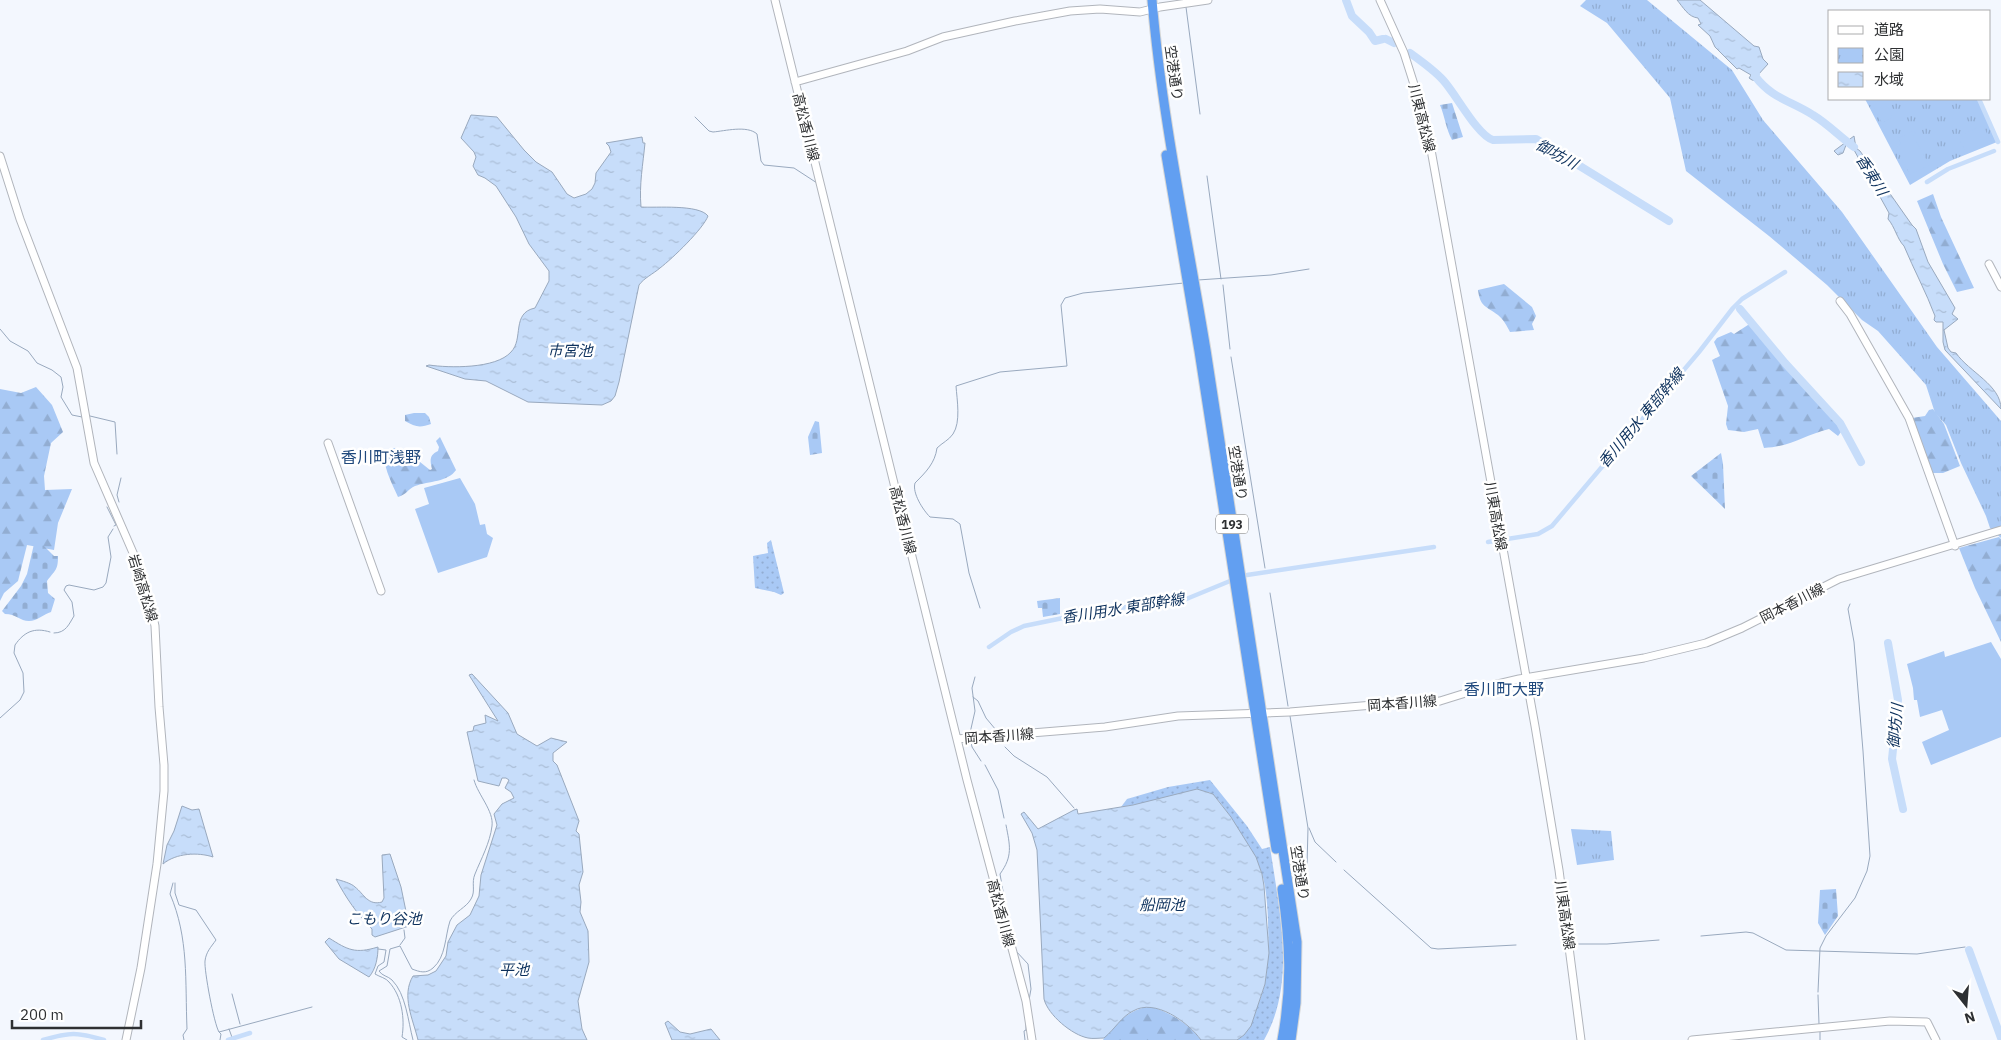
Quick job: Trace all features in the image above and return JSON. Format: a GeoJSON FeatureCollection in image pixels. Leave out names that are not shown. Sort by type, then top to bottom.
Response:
{"type":"FeatureCollection","features":[{"type":"Feature","properties":{"kind":"highway","name":"空港通り"},"geometry":{"type":"LineString","coordinates":[[1146,0],[1150,6],[1151,54],[1164,145],[1297,942],[1296,1003],[1291,1040]]}},
{"type":"Feature","properties":{"kind":"highway","name":"空港通り"},"geometry":{"type":"LineString","coordinates":[[1258,713],[1289,943],[1289,987],[1282,1040]]}},
{"type":"Feature","properties":{"kind":"main road","name":"高松香川線"},"geometry":{"type":"LineString","coordinates":[[775,0],[957,739],[1026,1001],[1032,1040]]}},
{"type":"Feature","properties":{"kind":"main road"},"geometry":{"type":"LineString","coordinates":[[795,82],[907,51],[943,37],[1015,21],[1070,11],[1112,9],[1140,12],[1150,6],[1208,0]]}},
{"type":"Feature","properties":{"kind":"main road","name":"川東高松線"},"geometry":{"type":"LineString","coordinates":[[1380,0],[1404,53],[1426,122],[1527,679],[1559,870],[1581,1040]]}},
{"type":"Feature","properties":{"kind":"main road","name":"岩崎高松線"},"geometry":{"type":"LineString","coordinates":[[0,156],[20,219],[77,368],[94,463],[134,555],[155,626],[164,784],[157,864],[141,968],[126,1040]]}},
{"type":"Feature","properties":{"kind":"main road"},"geometry":{"type":"LineString","coordinates":[[1989,264],[2001,287]]}},
{"type":"Feature","properties":{"kind":"main road"},"geometry":{"type":"LineString","coordinates":[[1840,301],[1868,344],[1910,418],[1955,544]]}},
{"type":"Feature","properties":{"kind":"main road"},"geometry":{"type":"LineString","coordinates":[[328,443],[381,591]]}},
{"type":"Feature","properties":{"kind":"main road","name":"岡本香川線"},"geometry":{"type":"LineString","coordinates":[[957,739],[1123,726],[1178,716],[1258,713],[1385,704],[1422,704],[1452,698],[1485,687],[1644,658],[1706,643],[1737,631],[1839,579],[2000,531]]}},
{"type":"Feature","properties":{"kind":"main road"},"geometry":{"type":"LineString","coordinates":[[1692,1040],[1890,1021],[1926,1022],[1936,1040]]}},
{"type":"Feature","properties":{"kind":"green space"},"geometry":{"type":"Polygon","coordinates":[[[1586,0],[1647,0],[1732,70],[1763,120],[1842,212],[1937,347],[2001,421],[2001,538],[1990,528],[1946,425],[1935,413],[1926,385],[1878,331],[1862,320],[1827,285],[1769,236],[1686,171],[1670,98],[1607,23],[1580,6],[1586,0]]]}},
{"type":"Feature","properties":{"kind":"green space"},"geometry":{"type":"Polygon","coordinates":[[[1866,100],[1978,100],[1997,142],[1950,161],[1910,185],[1866,100]]]}},
{"type":"Feature","properties":{"kind":"green space"},"geometry":{"type":"Polygon","coordinates":[[[1870,100],[1884,100],[1893,117],[1882,123],[1870,100]]]}},
{"type":"Feature","properties":{"kind":"green space"},"geometry":{"type":"Polygon","coordinates":[[[1452,103],[1463,137],[1452,140],[1440,105],[1452,103]]]}},
{"type":"Feature","properties":{"kind":"green space"},"geometry":{"type":"Polygon","coordinates":[[[1983,125],[1990,140],[1966,152],[1958,137],[1983,125]]]}},
{"type":"Feature","properties":{"kind":"green space"},"geometry":{"type":"Polygon","coordinates":[[[1914,131],[1916,134],[1913,135],[1929,165],[1910,175],[1896,147],[1901,144],[1898,138],[1914,131]]]}},
{"type":"Feature","properties":{"kind":"green space"},"geometry":{"type":"Polygon","coordinates":[[[1933,194],[1941,217],[1974,288],[1957,292],[1943,264],[1917,201],[1933,194]]]}},
{"type":"Feature","properties":{"kind":"green space"},"geometry":{"type":"Polygon","coordinates":[[[1504,284],[1532,307],[1536,316],[1532,324],[1534,330],[1510,332],[1500,317],[1487,308],[1480,300],[1478,290],[1504,284]]]}},
{"type":"Feature","properties":{"kind":"green space"},"geometry":{"type":"Polygon","coordinates":[[[1751,323],[1839,425],[1841,432],[1838,436],[1829,429],[1790,443],[1764,448],[1758,429],[1744,432],[1728,430],[1726,424],[1728,406],[1712,360],[1720,356],[1714,342],[1717,338],[1731,332],[1734,334],[1751,323]]]}},
{"type":"Feature","properties":{"kind":"green space"},"geometry":{"type":"Polygon","coordinates":[[[36,387],[52,405],[63,432],[51,443],[44,476],[45,490],[72,489],[58,523],[54,550],[27,545],[18,581],[4,593],[0,601],[0,389],[21,393],[36,387]]]}},
{"type":"Feature","properties":{"kind":"green space"},"geometry":{"type":"Polygon","coordinates":[[[1933,409],[1944,424],[1960,466],[1943,473],[1933,473],[1912,418],[1925,416],[1929,410],[1933,409]]]}},
{"type":"Feature","properties":{"kind":"green space"},"geometry":{"type":"Polygon","coordinates":[[[425,413],[429,417],[431,424],[418,426],[405,421],[405,415],[425,413]]]}},
{"type":"Feature","properties":{"kind":"green space"},"geometry":{"type":"Polygon","coordinates":[[[815,421],[819,422],[822,453],[810,455],[808,437],[815,421]]]}},
{"type":"Feature","properties":{"kind":"green space"},"geometry":{"type":"Polygon","coordinates":[[[440,437],[456,470],[448,477],[415,486],[398,497],[386,468],[385,451],[393,448],[409,450],[410,454],[430,470],[432,469],[432,456],[438,451],[439,447],[436,441],[440,437]]]}},
{"type":"Feature","properties":{"kind":"green space"},"geometry":{"type":"Polygon","coordinates":[[[1721,453],[1723,464],[1725,509],[1691,476],[1721,453]]]}},
{"type":"Feature","properties":{"kind":"green space"},"geometry":{"type":"Polygon","coordinates":[[[460,478],[475,504],[480,525],[485,524],[487,534],[493,538],[487,557],[438,573],[415,509],[429,504],[424,488],[460,478]]]}},
{"type":"Feature","properties":{"kind":"green space"},"geometry":{"type":"Polygon","coordinates":[[[1999,537],[2001,539],[2001,642],[1975,588],[1959,548],[1999,537]]]}},
{"type":"Feature","properties":{"kind":"green space"},"geometry":{"type":"Polygon","coordinates":[[[771,540],[784,593],[781,595],[755,588],[753,556],[768,553],[767,543],[771,540]]]}},
{"type":"Feature","properties":{"kind":"green space"},"geometry":{"type":"Polygon","coordinates":[[[34,544],[44,546],[54,556],[58,556],[58,561],[56,570],[47,581],[48,593],[55,599],[51,612],[29,621],[5,614],[2,611],[21,586],[27,574],[34,544]]]}},
{"type":"Feature","properties":{"kind":"green space"},"geometry":{"type":"Polygon","coordinates":[[[1060,598],[1060,614],[1043,617],[1042,608],[1038,608],[1037,601],[1060,598]]]}},
{"type":"Feature","properties":{"kind":"green space"},"geometry":{"type":"Polygon","coordinates":[[[1991,642],[2001,659],[2001,737],[1931,765],[1922,742],[1949,730],[1942,710],[1920,717],[1917,700],[1914,700],[1907,664],[1944,651],[1945,657],[1991,642]]]}},
{"type":"Feature","properties":{"kind":"green space"},"geometry":{"type":"Polygon","coordinates":[[[1210,780],[1247,826],[1262,849],[1270,847],[1281,920],[1283,970],[1274,1018],[1264,1040],[1237,1040],[1244,1035],[1256,1009],[1265,982],[1268,958],[1268,910],[1264,881],[1250,847],[1224,807],[1209,792],[1121,807],[1127,799],[1168,787],[1210,780]]]}},
{"type":"Feature","properties":{"kind":"green space"},"geometry":{"type":"Polygon","coordinates":[[[1571,829],[1611,831],[1614,860],[1577,865],[1571,829]]]}},
{"type":"Feature","properties":{"kind":"green space"},"geometry":{"type":"Polygon","coordinates":[[[1836,889],[1838,916],[1825,935],[1818,923],[1820,890],[1836,889]]]}},
{"type":"Feature","properties":{"kind":"green space"},"geometry":{"type":"Polygon","coordinates":[[[1149,1006],[1164,1011],[1178,1019],[1201,1040],[1103,1040],[1123,1018],[1149,1006]]]}},
{"type":"Feature","properties":{"kind":"water"},"geometry":{"type":"Polygon","coordinates":[[[1677,0],[1700,0],[1754,46],[1759,47],[1763,59],[1768,64],[1757,76],[1758,81],[1752,80],[1749,78],[1751,75],[1739,68],[1737,69],[1715,47],[1710,36],[1698,25],[1701,24],[1698,18],[1689,14],[1677,0]]]}},
{"type":"Feature","properties":{"kind":"water","name":"市宮池"},"geometry":{"type":"Polygon","coordinates":[[[471,115],[497,117],[524,150],[536,162],[552,172],[567,194],[574,198],[586,194],[592,189],[596,173],[611,152],[606,143],[642,137],[643,143],[645,143],[641,207],[687,208],[703,212],[708,216],[694,236],[680,251],[639,285],[619,382],[615,396],[611,401],[602,405],[528,402],[486,381],[465,379],[426,366],[472,366],[495,362],[504,358],[515,347],[523,315],[535,308],[549,281],[549,271],[529,244],[516,217],[496,186],[478,175],[473,166],[476,157],[474,152],[461,138],[471,115]]]}},
{"type":"Feature","properties":{"kind":"water"},"geometry":{"type":"Polygon","coordinates":[[[1854,136],[1856,148],[1916,229],[1928,262],[1955,308],[1952,314],[1958,319],[1944,330],[1948,348],[1951,352],[1956,353],[1990,386],[2000,400],[2001,409],[1945,350],[1943,322],[1936,322],[1934,320],[1935,316],[1904,246],[1888,219],[1889,213],[1854,150],[1846,145],[1843,153],[1838,155],[1834,151],[1854,136]]]}},
{"type":"Feature","properties":{"kind":"water","name":"平池"},"geometry":{"type":"Polygon","coordinates":[[[472,674],[508,713],[517,734],[537,746],[551,738],[567,742],[553,753],[553,761],[557,765],[579,821],[576,831],[579,834],[583,872],[579,885],[580,912],[588,931],[589,962],[578,1001],[582,1029],[587,1040],[418,1040],[408,1000],[408,991],[413,976],[428,975],[436,971],[446,956],[448,942],[457,925],[470,915],[479,896],[481,875],[497,825],[494,814],[502,804],[514,798],[511,792],[505,788],[509,780],[506,778],[502,778],[499,786],[478,781],[467,732],[473,731],[474,726],[486,723],[485,715],[498,721],[469,675],[472,674]]]}},
{"type":"Feature","properties":{"kind":"water","name":"船岡池"},"geometry":{"type":"Polygon","coordinates":[[[1197,789],[1213,794],[1231,817],[1256,857],[1262,874],[1269,953],[1265,984],[1251,1026],[1237,1040],[1201,1040],[1180,1019],[1161,1010],[1142,1008],[1125,1016],[1104,1038],[1088,1038],[1075,1033],[1055,1018],[1044,999],[1037,850],[1032,833],[1021,814],[1024,812],[1038,829],[1077,809],[1078,814],[1133,805],[1197,789]]]}},
{"type":"Feature","properties":{"kind":"water"},"geometry":{"type":"Polygon","coordinates":[[[182,806],[192,810],[199,809],[213,857],[201,854],[187,854],[168,860],[163,864],[167,845],[174,831],[182,806]]]}},
{"type":"Feature","properties":{"kind":"water","name":"こもり谷池"},"geometry":{"type":"Polygon","coordinates":[[[390,854],[401,887],[409,926],[375,937],[372,935],[372,929],[352,906],[336,879],[353,886],[370,901],[382,902],[384,898],[382,855],[390,854]]]}},
{"type":"Feature","properties":{"kind":"water"},"geometry":{"type":"Polygon","coordinates":[[[329,938],[352,950],[378,947],[376,963],[369,977],[339,959],[325,942],[329,938]]]}},
{"type":"Feature","properties":{"kind":"water"},"geometry":{"type":"Polygon","coordinates":[[[668,1021],[680,1032],[690,1034],[711,1029],[720,1040],[672,1040],[665,1023],[668,1021]]]}},
{"type":"Feature","properties":{"kind":"waterway","name":"御坊川"},"geometry":{"type":"LineString","coordinates":[[1346,0],[1352,16],[1369,32],[1375,41],[1383,39]]}},
{"type":"Feature","properties":{"kind":"waterway"},"geometry":{"type":"LineString","coordinates":[[1186,7],[1200,114]]}},
{"type":"Feature","properties":{"kind":"waterway","name":"御坊川"},"geometry":{"type":"LineString","coordinates":[[1386,39],[1394,43]]}},
{"type":"Feature","properties":{"kind":"waterway","name":"御坊川"},"geometry":{"type":"LineString","coordinates":[[1410,53],[1432,69],[1443,80],[1474,123],[1487,137],[1493,140],[1536,139],[1669,221]]}},
{"type":"Feature","properties":{"kind":"waterway","name":"香東川"},"geometry":{"type":"LineString","coordinates":[[1756,74],[1755,76],[1768,90],[1805,110],[1854,147]]}},
{"type":"Feature","properties":{"kind":"waterway"},"geometry":{"type":"LineString","coordinates":[[1979,100],[1998,142]]}},
{"type":"Feature","properties":{"kind":"waterway"},"geometry":{"type":"LineString","coordinates":[[695,117],[709,131],[713,132],[736,129],[753,131],[757,134],[761,161],[764,165],[794,168],[817,183]]}},
{"type":"Feature","properties":{"kind":"waterway","name":"香川用水 東部幹線"},"geometry":{"type":"LineString","coordinates":[[1927,182],[1948,169],[1994,151]]}},
{"type":"Feature","properties":{"kind":"waterway"},"geometry":{"type":"LineString","coordinates":[[1207,176],[1221,279]]}},
{"type":"Feature","properties":{"kind":"waterway"},"geometry":{"type":"LineString","coordinates":[[1198,280],[1271,275],[1309,269]]}},
{"type":"Feature","properties":{"kind":"waterway","name":"香川用水 東部幹線"},"geometry":{"type":"LineString","coordinates":[[1488,542],[1538,534],[1552,526],[1699,352],[1733,308],[1742,299],[1785,272]]}},
{"type":"Feature","properties":{"kind":"waterway"},"geometry":{"type":"LineString","coordinates":[[980,608],[969,573],[960,524],[953,519],[930,517],[919,501],[914,487],[915,483],[932,463],[937,448],[951,436],[955,429],[958,411],[956,386],[1000,372],[1067,366],[1061,305],[1065,298],[1083,293],[1184,283]]}},
{"type":"Feature","properties":{"kind":"waterway"},"geometry":{"type":"LineString","coordinates":[[1223,285],[1230,349]]}},
{"type":"Feature","properties":{"kind":"waterway","name":"御坊川"},"geometry":{"type":"LineString","coordinates":[[1740,309],[1785,363],[1840,423],[1861,462]]}},
{"type":"Feature","properties":{"kind":"waterway"},"geometry":{"type":"LineString","coordinates":[[0,329],[10,341],[28,351],[37,363],[52,370],[61,377],[63,387],[61,397],[72,415],[82,417]]}},
{"type":"Feature","properties":{"kind":"waterway"},"geometry":{"type":"LineString","coordinates":[[1231,357],[1265,568]]}},
{"type":"Feature","properties":{"kind":"waterway"},"geometry":{"type":"LineString","coordinates":[[90,416],[115,422],[117,454]]}},
{"type":"Feature","properties":{"kind":"waterway"},"geometry":{"type":"LineString","coordinates":[[119,502],[117,495],[121,478]]}},
{"type":"Feature","properties":{"kind":"waterway"},"geometry":{"type":"LineString","coordinates":[[107,507],[116,525],[114,526]]}},
{"type":"Feature","properties":{"kind":"waterway"},"geometry":{"type":"LineString","coordinates":[[54,633],[64,630],[74,616],[72,602],[64,590],[66,586],[94,590],[103,587],[106,583],[111,557],[108,537],[113,529]]}},
{"type":"Feature","properties":{"kind":"waterway","name":"香川用水 東部幹線"},"geometry":{"type":"LineString","coordinates":[[1247,575],[1434,547]]}},
{"type":"Feature","properties":{"kind":"waterway","name":"香川用水 東部幹線"},"geometry":{"type":"LineString","coordinates":[[989,647],[1011,632],[1024,626],[1107,609],[1179,602],[1230,581]]}},
{"type":"Feature","properties":{"kind":"waterway"},"geometry":{"type":"LineString","coordinates":[[1270,593],[1288,706]]}},
{"type":"Feature","properties":{"kind":"waterway"},"geometry":{"type":"LineString","coordinates":[[1818,992],[1820,948],[1826,936],[1855,898],[1867,871],[1870,856],[1854,642],[1848,609],[1850,604]]}},
{"type":"Feature","properties":{"kind":"waterway"},"geometry":{"type":"LineString","coordinates":[[0,718],[20,700],[24,692],[23,673],[14,653],[15,645],[22,637],[34,630],[50,632]]}},
{"type":"Feature","properties":{"kind":"waterway","name":"御坊川"},"geometry":{"type":"LineString","coordinates":[[1888,643],[1898,700],[1892,759],[1903,809]]}},
{"type":"Feature","properties":{"kind":"waterway"},"geometry":{"type":"LineString","coordinates":[[970,733],[975,711],[972,688],[975,677]]}},
{"type":"Feature","properties":{"kind":"waterway"},"geometry":{"type":"LineString","coordinates":[[973,697],[978,701],[986,718],[996,730]]}},
{"type":"Feature","properties":{"kind":"waterway"},"geometry":{"type":"LineString","coordinates":[[1290,716],[1308,828],[1307,866]]}},
{"type":"Feature","properties":{"kind":"waterway"},"geometry":{"type":"LineString","coordinates":[[971,741],[972,747],[981,761]]}},
{"type":"Feature","properties":{"kind":"waterway"},"geometry":{"type":"LineString","coordinates":[[1005,747],[1014,756],[1047,777],[1074,808]]}},
{"type":"Feature","properties":{"kind":"waterway"},"geometry":{"type":"LineString","coordinates":[[985,765],[998,790],[1004,818]]}},
{"type":"Feature","properties":{"kind":"waterway"},"geometry":{"type":"LineString","coordinates":[[413,1040],[406,1008],[397,986],[379,971],[387,966],[390,949],[400,946],[412,969],[423,972],[433,968],[443,952],[450,921],[471,899],[474,877],[487,845],[492,826],[491,815],[474,780]]}},
{"type":"Feature","properties":{"kind":"waterway"},"geometry":{"type":"LineString","coordinates":[[1006,825],[1009,839],[1009,856],[1000,874],[1009,925]]}},
{"type":"Feature","properties":{"kind":"waterway"},"geometry":{"type":"LineString","coordinates":[[1309,828],[1315,842],[1336,862]]}},
{"type":"Feature","properties":{"kind":"waterway"},"geometry":{"type":"LineString","coordinates":[[1344,870],[1431,948],[1516,945]]}},
{"type":"Feature","properties":{"kind":"waterway"},"geometry":{"type":"LineString","coordinates":[[173,883],[170,894],[180,927],[185,960],[187,1029],[183,1035],[184,1040]]}},
{"type":"Feature","properties":{"kind":"waterway"},"geometry":{"type":"LineString","coordinates":[[175,883],[175,893],[179,905],[196,910],[216,940],[206,955],[205,966],[212,1008],[219,1032],[312,1007]]}},
{"type":"Feature","properties":{"kind":"waterway"},"geometry":{"type":"LineString","coordinates":[[400,945],[405,938],[404,930]]}},
{"type":"Feature","properties":{"kind":"waterway"},"geometry":{"type":"LineString","coordinates":[[1701,936],[1753,933],[1786,950],[1917,954],[1965,947]]}},
{"type":"Feature","properties":{"kind":"waterway"},"geometry":{"type":"LineString","coordinates":[[1573,944],[1607,944],[1659,940]]}},
{"type":"Feature","properties":{"kind":"waterway","name":"香川用水 東部幹線"},"geometry":{"type":"LineString","coordinates":[[378,949],[386,950],[384,962],[378,966],[375,974],[388,981],[397,994],[403,1015],[402,1037],[407,1040]]}},
{"type":"Feature","properties":{"kind":"waterway"},"geometry":{"type":"LineString","coordinates":[[1015,950],[1028,964],[1031,989],[1029,1000]]}},
{"type":"Feature","properties":{"kind":"waterway","name":"御坊川"},"geometry":{"type":"LineString","coordinates":[[1969,950],[2001,1038]]}},
{"type":"Feature","properties":{"kind":"waterway"},"geometry":{"type":"LineString","coordinates":[[232,994],[240,1024]]}},
{"type":"Feature","properties":{"kind":"waterway"},"geometry":{"type":"LineString","coordinates":[[1818,995],[1819,1024]]}},
{"type":"Feature","properties":{"kind":"waterway"},"geometry":{"type":"LineString","coordinates":[[1025,1040],[1026,1021]]}},
{"type":"Feature","properties":{"kind":"waterway"},"geometry":{"type":"LineString","coordinates":[[229,1029],[233,1040]]}},
{"type":"Feature","properties":{"kind":"waterway"},"geometry":{"type":"LineString","coordinates":[[1820,1031],[1820,1040]]}},
{"type":"Feature","properties":{"kind":"waterway"},"geometry":{"type":"LineString","coordinates":[[219,1032],[221,1034],[220,1040]]}},
{"type":"Feature","properties":{"kind":"waterway","name":"香川用水 東部幹線"},"geometry":{"type":"LineString","coordinates":[[228,1040],[250,1033]]}},
{"type":"Feature","properties":{"kind":"waterway","name":"香川用水 東部幹線"},"geometry":{"type":"LineString","coordinates":[[43,1040],[74,1034],[104,1040]]}},
{"type":"Feature","properties":{"kind":"district","name":"香川町浅野"},"geometry":{"type":"Point","coordinates":[381,457]}},
{"type":"Feature","properties":{"kind":"district","name":"香川町大野"},"geometry":{"type":"Point","coordinates":[1504,689]}}]}
